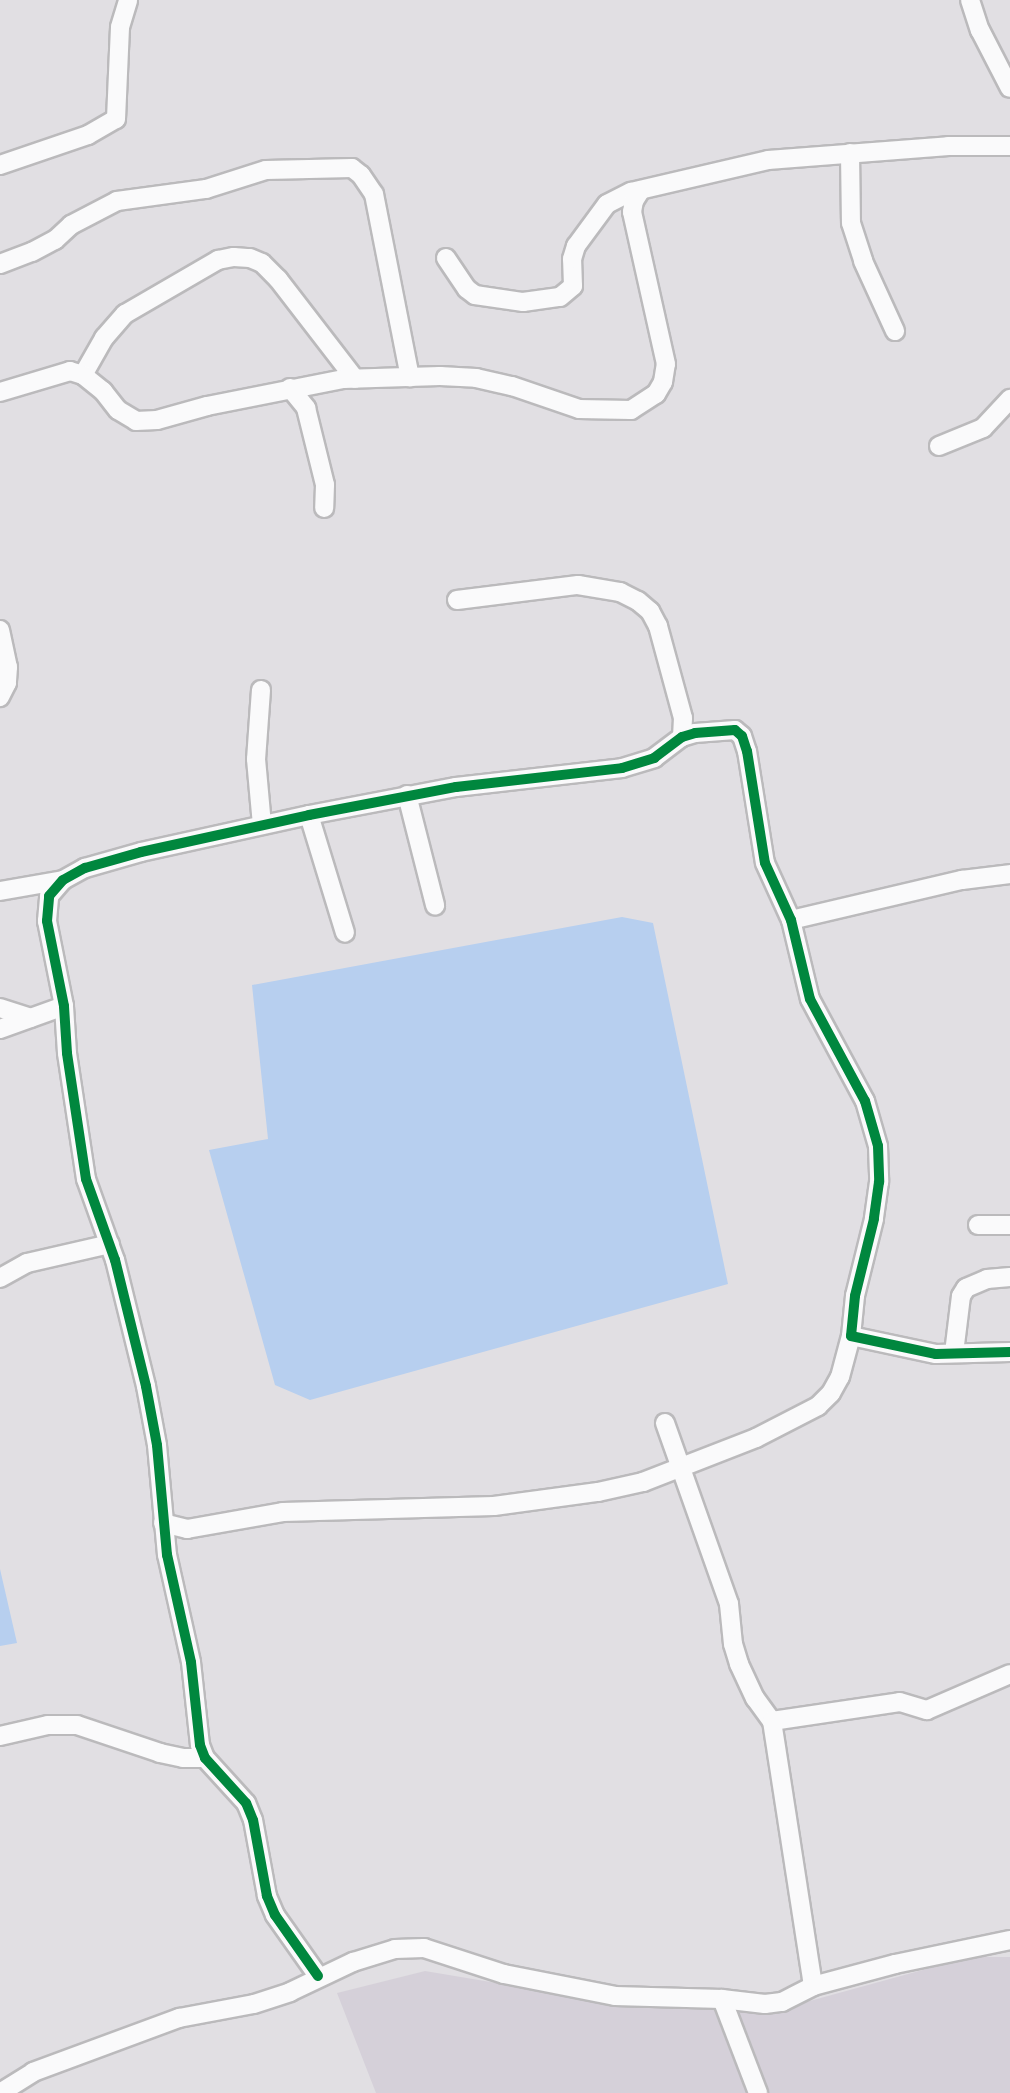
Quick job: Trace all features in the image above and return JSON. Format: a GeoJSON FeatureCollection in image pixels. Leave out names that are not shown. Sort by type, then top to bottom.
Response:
{"type":"FeatureCollection","features":[{"type":"Feature","properties":{"kind":"street"},"geometry":{"type":"LineString","coordinates":[[0,166],[88,135],[116,119],[120,27],[128,0]]}},
{"type":"Feature","properties":{"kind":"street"},"geometry":{"type":"LineString","coordinates":[[970,0],[980,30],[1010,89]]}},
{"type":"Feature","properties":{"kind":"street"},"geometry":{"type":"LineString","coordinates":[[446,258],[467,289],[475,295],[523,302],[560,297],[569,293],[573,286],[572,259],[576,246],[598,214],[607,204],[641,190],[768,160],[948,146],[1010,146]]}},
{"type":"Feature","properties":{"kind":"street"},"geometry":{"type":"LineString","coordinates":[[850,153],[851,223],[863,261],[895,331]]}},
{"type":"Feature","properties":{"kind":"street"},"geometry":{"type":"LineString","coordinates":[[0,264],[55,240],[71,225],[117,201],[206,189],[266,170],[352,168],[361,175],[374,194],[410,377]]}},
{"type":"Feature","properties":{"kind":"street"},"geometry":{"type":"LineString","coordinates":[[0,392],[49,375],[70,371],[83,375],[127,419],[136,421],[157,420],[290,388],[355,379],[410,377],[476,379],[537,394],[579,409],[631,410],[656,394],[663,382],[666,364],[632,212],[641,190]]}},
{"type":"Feature","properties":{"kind":"street"},"geometry":{"type":"LineString","coordinates":[[83,375],[104,338],[125,314],[218,260],[234,257],[250,258],[262,263],[278,279],[355,379]]}},
{"type":"Feature","properties":{"kind":"street"},"geometry":{"type":"LineString","coordinates":[[290,388],[306,408],[324,485],[324,508]]}},
{"type":"Feature","properties":{"kind":"street"},"geometry":{"type":"LineString","coordinates":[[939,446],[983,428],[1010,399]]}},
{"type":"Feature","properties":{"kind":"street"},"geometry":{"type":"LineString","coordinates":[[457,600],[578,585],[620,592],[638,601],[650,611],[658,626],[683,718],[681,737]]}},
{"type":"Feature","properties":{"kind":"street"},"geometry":{"type":"LineString","coordinates":[[0,630],[8,667],[7,683],[0,698]]}},
{"type":"Feature","properties":{"kind":"street"},"geometry":{"type":"LineString","coordinates":[[261,690],[256,760],[262,825]]}},
{"type":"Feature","properties":{"kind":"street"},"geometry":{"type":"LineString","coordinates":[[0,891],[63,880],[85,868],[141,852],[309,814],[407,795],[622,768],[654,758],[681,737],[725,729],[735,730],[742,736],[747,751],[765,863],[791,920],[810,999],[865,1101],[878,1146],[879,1182],[874,1219],[855,1296],[851,1336],[840,1377],[831,1393],[818,1406],[785,1425],[682,1469],[643,1482],[598,1492],[494,1506],[283,1512],[194,1528],[163,1523]]}},
{"type":"Feature","properties":{"kind":"street"},"geometry":{"type":"LineString","coordinates":[[407,795],[435,905]]}},
{"type":"Feature","properties":{"kind":"street"},"geometry":{"type":"LineString","coordinates":[[309,814],[345,933]]}},
{"type":"Feature","properties":{"kind":"street"},"geometry":{"type":"LineString","coordinates":[[791,920],[962,880],[1010,874]]}},
{"type":"Feature","properties":{"kind":"street"},"geometry":{"type":"LineString","coordinates":[[63,880],[49,896],[47,921],[64,1006],[67,1053],[86,1179],[110,1244],[146,1386],[157,1445],[170,1575],[191,1662],[195,1716],[205,1758],[246,1802],[253,1820],[267,1896],[275,1915],[318,1976]]}},
{"type":"Feature","properties":{"kind":"street"},"geometry":{"type":"LineString","coordinates":[[0,1029],[64,1006]]}},
{"type":"Feature","properties":{"kind":"street"},"geometry":{"type":"LineString","coordinates":[[0,1008],[30,1018]]}},
{"type":"Feature","properties":{"kind":"street"},"geometry":{"type":"LineString","coordinates":[[978,1225],[1010,1225]]}},
{"type":"Feature","properties":{"kind":"street"},"geometry":{"type":"LineString","coordinates":[[0,1278],[36,1260],[110,1244]]}},
{"type":"Feature","properties":{"kind":"street"},"geometry":{"type":"LineString","coordinates":[[954,1353],[961,1296],[966,1288],[987,1279],[1010,1277]]}},
{"type":"Feature","properties":{"kind":"street"},"geometry":{"type":"LineString","coordinates":[[851,1336],[915,1351],[1010,1352]]}},
{"type":"Feature","properties":{"kind":"street"},"geometry":{"type":"LineString","coordinates":[[665,1423],[729,1604],[733,1644],[739,1664],[755,1698],[772,1721],[813,1986]]}},
{"type":"Feature","properties":{"kind":"street"},"geometry":{"type":"LineString","coordinates":[[772,1721],[900,1702],[927,1710],[1010,1674]]}},
{"type":"Feature","properties":{"kind":"street"},"geometry":{"type":"LineString","coordinates":[[0,1736],[48,1725],[78,1725],[160,1753],[183,1758],[205,1758]]}},
{"type":"Feature","properties":{"kind":"street"},"geometry":{"type":"LineString","coordinates":[[0,2093],[33,2071],[179,2018],[254,2004],[289,1992],[318,1976],[395,1950],[424,1948],[504,1974],[615,1996],[722,1999],[765,2004],[782,2002],[813,1986],[895,1964],[1010,1940]]}},
{"type":"Feature","properties":{"kind":"street"},"geometry":{"type":"LineString","coordinates":[[722,1999],[758,2093]]}},
{"type":"Feature","properties":{"kind":"shaded area"},"geometry":{"type":"Polygon","coordinates":[[[970,1957],[1010,1957],[1010,2093],[376,2093],[337,1993],[425,1971],[611,2002],[766,2013],[970,1957]]]}},
{"type":"Feature","properties":{"kind":"water"},"geometry":{"type":"Polygon","coordinates":[[[622,917],[653,923],[728,1284],[310,1400],[275,1385],[209,1150],[268,1139],[252,985],[622,917]]]}},
{"type":"Feature","properties":{"kind":"water"},"geometry":{"type":"Polygon","coordinates":[[[0,1569],[17,1643],[0,1646],[0,1569]]]}},
{"type":"Feature","properties":{"kind":"cycle path"},"geometry":{"type":"LineString","coordinates":[[318,1976],[275,1915],[267,1896],[253,1820],[246,1803],[205,1758],[200,1745],[191,1662],[167,1555],[157,1445],[146,1386],[115,1260],[86,1179],[67,1053],[64,1006],[47,921],[49,896],[63,880],[85,868],[141,852],[309,815],[456,787],[622,768],[654,758],[682,737],[695,733],[735,730],[742,736],[747,751],[765,863],[791,920],[810,999],[865,1101],[878,1146],[879,1182],[874,1219],[855,1296],[851,1336],[936,1354],[1010,1352]]}}]}
